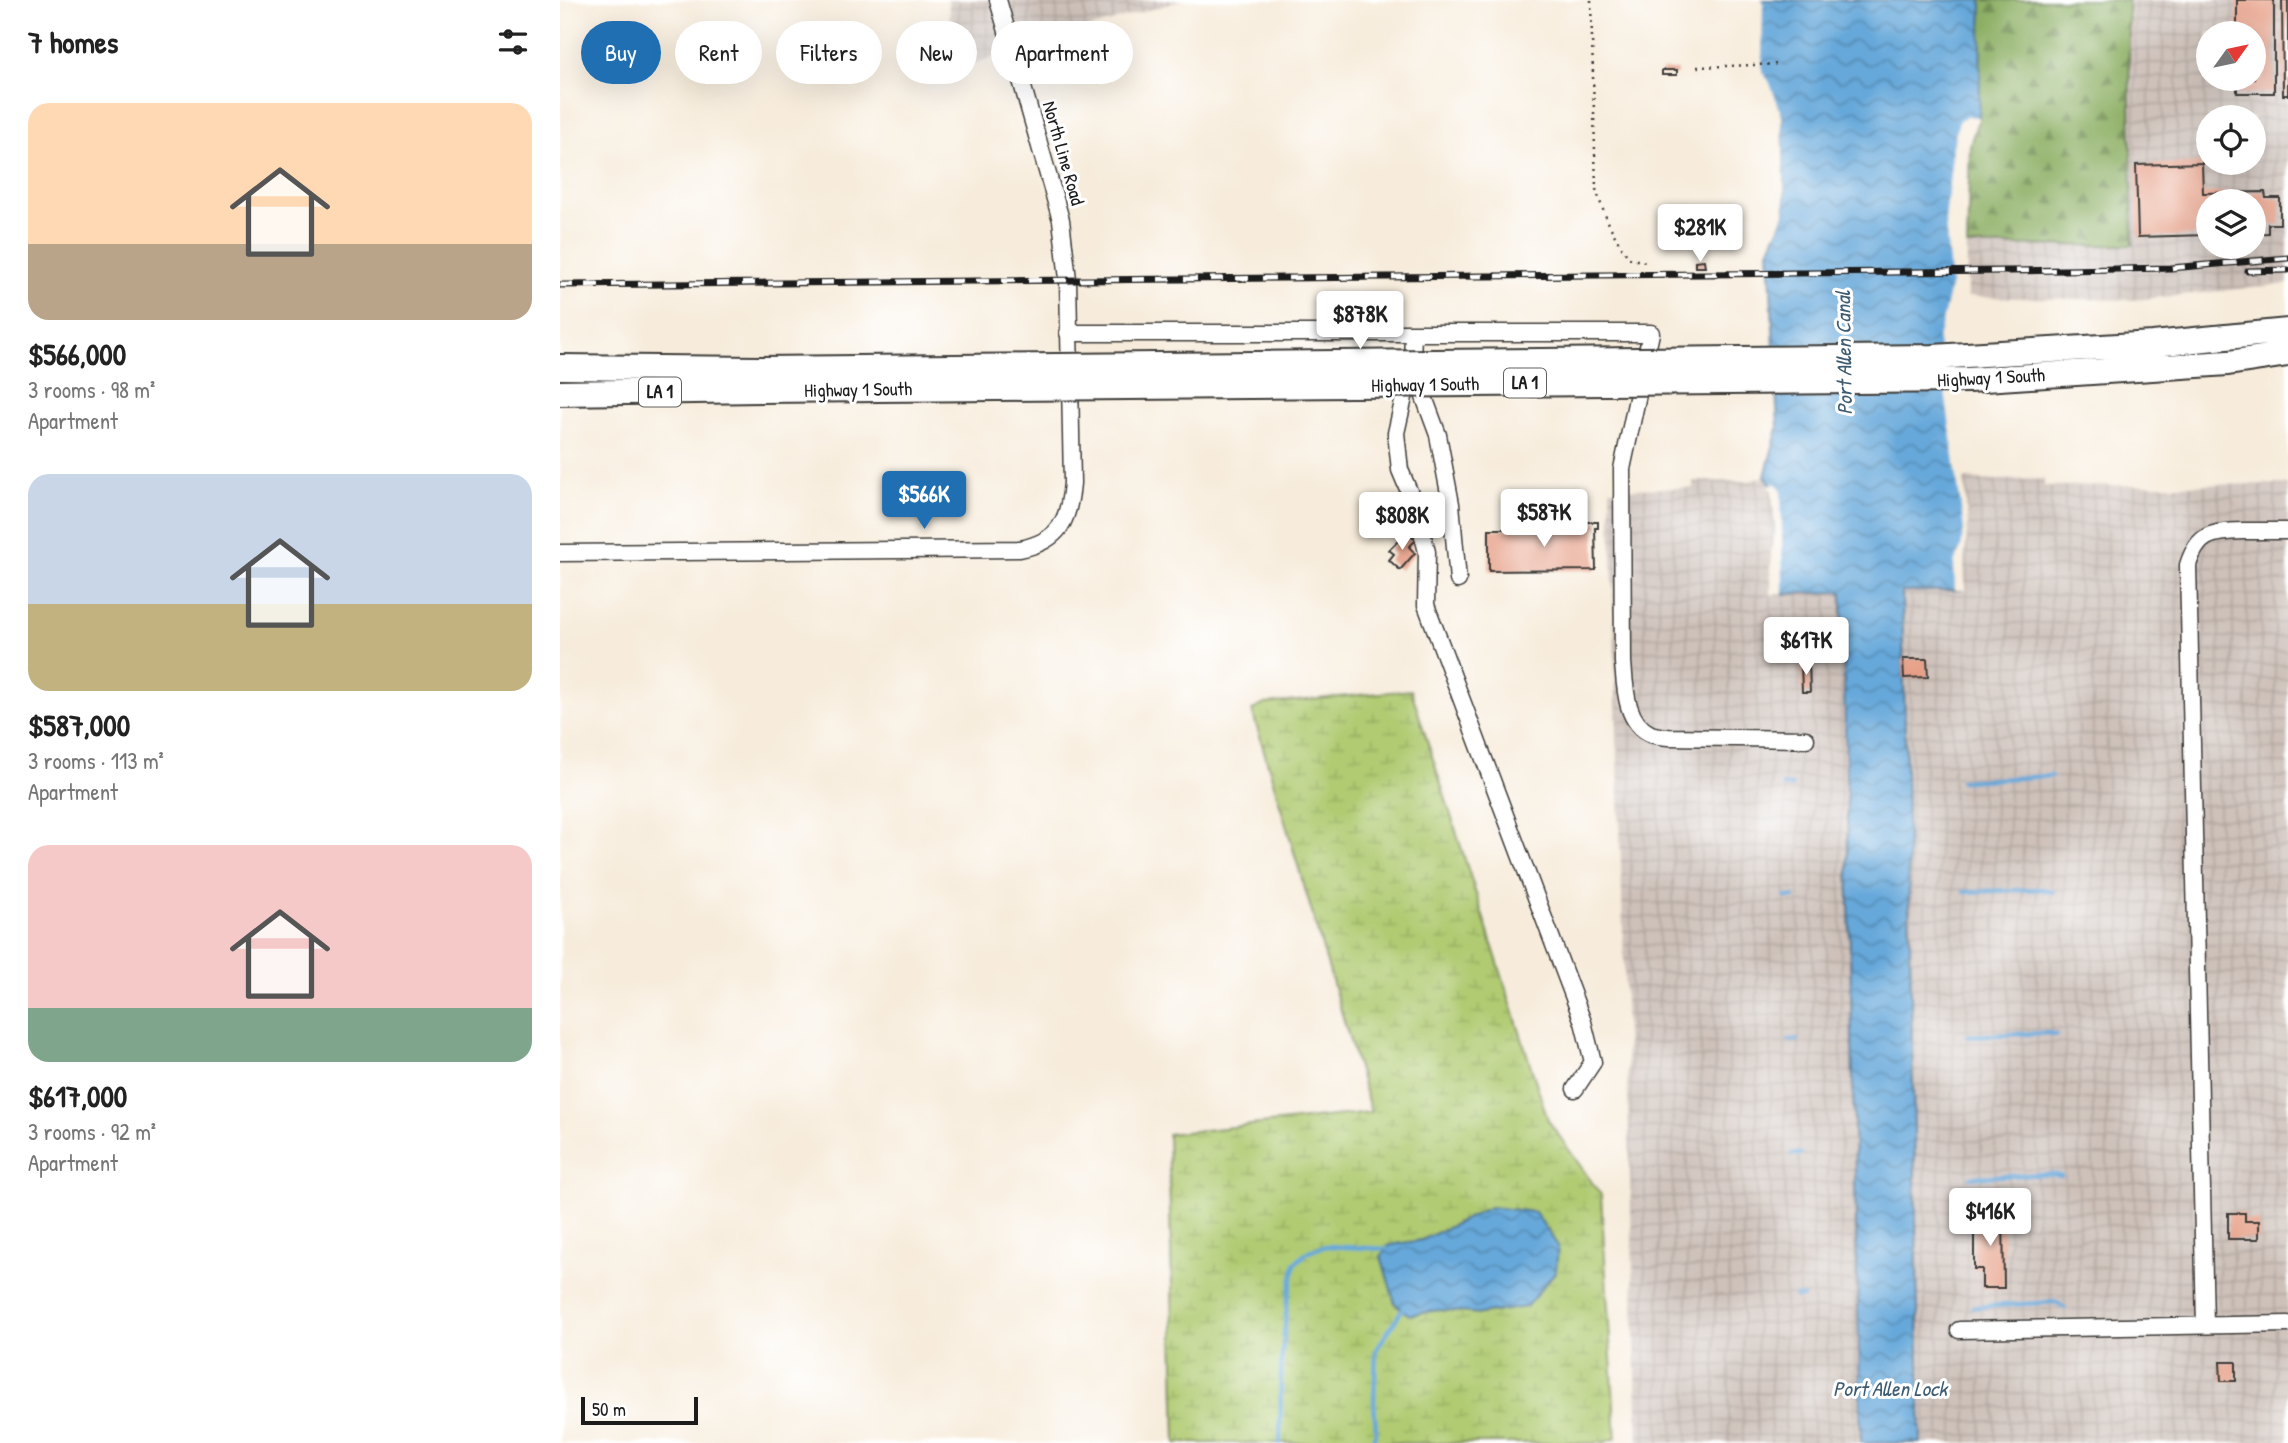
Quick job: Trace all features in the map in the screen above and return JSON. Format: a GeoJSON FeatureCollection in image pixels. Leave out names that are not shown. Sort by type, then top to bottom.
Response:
{"type":"FeatureCollection","features":[{"type":"Feature","properties":{"kind":"highway"},"geometry":{"type":"LineString","coordinates":[[560,367],[760,380],[1933,357],[2153,344],[2288,331]]}},
{"type":"Feature","properties":{"kind":"highway","name":"Highway 1 South"},"geometry":{"type":"LineString","coordinates":[[560,393],[760,380],[1969,380],[2228,363],[2288,354]]}},
{"type":"Feature","properties":{"kind":"street","name":"North Line Road"},"geometry":{"type":"LineString","coordinates":[[560,553],[1020,549],[1046,540],[1061,527],[1070,508],[1072,483],[1068,279],[1061,220],[1001,1]]}},
{"type":"Feature","properties":{"kind":"street"},"geometry":{"type":"LineString","coordinates":[[1068,333],[1651,333],[1622,470],[1623,663],[1625,690],[1632,717],[1650,734],[1668,737],[1806,739]]}},
{"type":"Feature","properties":{"kind":"street"},"geometry":{"type":"LineString","coordinates":[[1413,333],[1412,362],[1396,433],[1399,470],[1416,508],[1427,552],[1426,605],[1583,1022],[1593,1062],[1575,1089]]}},
{"type":"Feature","properties":{"kind":"street"},"geometry":{"type":"LineString","coordinates":[[1412,362],[1437,435],[1451,503],[1458,580]]}},
{"type":"Feature","properties":{"kind":"street"},"geometry":{"type":"LineString","coordinates":[[2205,1325],[2188,565],[2193,550],[2200,541],[2217,532],[2288,531]]}},
{"type":"Feature","properties":{"kind":"street"},"geometry":{"type":"LineString","coordinates":[[1959,1331],[2288,1324]]}},
{"type":"Feature","properties":{"kind":"path"},"geometry":{"type":"LineString","coordinates":[[1591,0],[1596,189],[1604,216],[1616,240],[1629,258],[1645,262]]}},
{"type":"Feature","properties":{"kind":"path"},"geometry":{"type":"LineString","coordinates":[[1697,67],[1782,64]]}},
{"type":"Feature","properties":{"kind":"shaded area"},"geometry":{"type":"Polygon","coordinates":[[[948,0],[1182,0],[1113,21],[991,21],[991,58],[977,62],[977,21],[950,21],[948,0]]]}},
{"type":"Feature","properties":{"kind":"shaded area"},"geometry":{"type":"Polygon","coordinates":[[[2128,0],[2288,0],[2288,284],[2134,300],[1967,297],[1967,246],[2133,245],[2128,0]]]}},
{"type":"Feature","properties":{"kind":"shaded area","name":"Port Allen Lock"},"geometry":{"type":"Polygon","coordinates":[[[1765,476],[1775,489],[1775,594],[1842,592],[1861,1443],[1638,1443],[1610,489],[1693,488],[1693,481],[1749,481],[1765,476]]]}},
{"type":"Feature","properties":{"kind":"shaded area","name":"Port Allen Lock"},"geometry":{"type":"Polygon","coordinates":[[[1960,478],[2044,479],[2044,486],[2288,484],[2288,1443],[1921,1443],[1902,592],[1962,590],[1960,478]]]}},
{"type":"Feature","properties":{"kind":"green space"},"geometry":{"type":"Polygon","coordinates":[[[1982,0],[2128,0],[2133,245],[1967,246],[1970,145],[1979,117],[1982,0]]]}},
{"type":"Feature","properties":{"kind":"green space"},"geometry":{"type":"Polygon","coordinates":[[[1411,690],[1548,1120],[1601,1195],[1616,1438],[1602,1443],[1176,1443],[1168,1134],[1371,1112],[1252,710],[1265,704],[1411,690]]]}},
{"type":"Feature","properties":{"kind":"water","name":"Port Allen Canal"},"geometry":{"type":"Polygon","coordinates":[[[1762,0],[1982,0],[1979,117],[1967,123],[1948,348],[1965,525],[1962,590],[1902,592],[1921,1443],[1861,1443],[1842,592],[1774,594],[1775,489],[1765,476],[1778,428],[1769,251],[1785,212],[1782,115],[1761,71],[1762,0]]]}},
{"type":"Feature","properties":{"kind":"water"},"geometry":{"type":"Polygon","coordinates":[[[1490,1207],[1535,1212],[1558,1246],[1556,1271],[1526,1307],[1481,1314],[1439,1310],[1409,1315],[1395,1304],[1381,1256],[1390,1245],[1422,1240],[1490,1207]]]}},
{"type":"Feature","properties":{"kind":"pier"},"geometry":{"type":"Polygon","coordinates":[[[1759,0],[1763,0],[1762,72],[1769,81],[1782,115],[1785,212],[1776,234],[1773,234],[1781,212],[1778,116],[1758,71],[1759,0]]]}},
{"type":"Feature","properties":{"kind":"pier"},"geometry":{"type":"Polygon","coordinates":[[[1967,116],[1979,117],[1977,122],[1970,125],[1964,198],[1963,289],[1952,348],[1968,525],[1964,563],[1965,590],[1955,590],[1954,563],[1961,548],[1964,529],[1938,340],[1951,283],[1945,221],[1953,146],[1959,120],[1967,116]]]}},
{"type":"Feature","properties":{"kind":"pier"},"geometry":{"type":"Polygon","coordinates":[[[1776,484],[1781,489],[1783,594],[1771,595],[1771,551],[1775,531],[1772,490],[1768,485],[1776,484]]]}},
{"type":"Feature","properties":{"kind":"building"},"geometry":{"type":"Polygon","coordinates":[[[2237,0],[2274,0],[2274,93],[2237,93],[2266,91],[2266,21],[2237,21],[2237,0]]]}},
{"type":"Feature","properties":{"kind":"building"},"geometry":{"type":"Polygon","coordinates":[[[2282,0],[2288,0],[2288,95],[2283,95],[2282,0]]]}},
{"type":"Feature","properties":{"kind":"building"},"geometry":{"type":"Polygon","coordinates":[[[1662,70],[1677,70],[1677,75],[1662,75],[1662,70]]]}},
{"type":"Feature","properties":{"kind":"building"},"geometry":{"type":"Polygon","coordinates":[[[2196,163],[2196,175],[2202,175],[2203,189],[2196,189],[2196,235],[2138,237],[2136,165],[2196,163]]]}},
{"type":"Feature","properties":{"kind":"building"},"geometry":{"type":"Polygon","coordinates":[[[2266,198],[2280,198],[2280,224],[2268,224],[2268,233],[2266,198]]]}},
{"type":"Feature","properties":{"kind":"building"},"geometry":{"type":"Polygon","coordinates":[[[1704,260],[1705,267],[1695,267],[1695,261],[1704,260]]]}},
{"type":"Feature","properties":{"kind":"building"},"geometry":{"type":"Polygon","coordinates":[[[1566,522],[1598,522],[1598,528],[1595,528],[1596,570],[1489,571],[1489,529],[1566,529],[1566,522]]]}},
{"type":"Feature","properties":{"kind":"building"},"geometry":{"type":"Polygon","coordinates":[[[1410,534],[1416,540],[1409,547],[1415,553],[1400,570],[1389,560],[1394,554],[1389,550],[1401,538],[1404,540],[1410,534]]]}},
{"type":"Feature","properties":{"kind":"building"},"geometry":{"type":"Polygon","coordinates":[[[1903,659],[1927,659],[1928,677],[1904,678],[1903,659]]]}},
{"type":"Feature","properties":{"kind":"building"},"geometry":{"type":"Polygon","coordinates":[[[1801,661],[1809,661],[1810,692],[1802,692],[1801,661]]]}},
{"type":"Feature","properties":{"kind":"building"},"geometry":{"type":"Polygon","coordinates":[[[2003,1211],[2004,1288],[1982,1288],[1982,1269],[1974,1269],[1974,1212],[2003,1211]]]}},
{"type":"Feature","properties":{"kind":"building"},"geometry":{"type":"Polygon","coordinates":[[[2228,1213],[2245,1213],[2245,1221],[2259,1221],[2259,1239],[2228,1239],[2228,1213]]]}},
{"type":"Feature","properties":{"kind":"building"},"geometry":{"type":"Polygon","coordinates":[[[2220,1362],[2236,1362],[2236,1381],[2221,1381],[2220,1362]]]}},
{"type":"Feature","properties":{"kind":"waterway"},"geometry":{"type":"LineString","coordinates":[[1961,781],[2051,776]]}},
{"type":"Feature","properties":{"kind":"waterway"},"geometry":{"type":"LineString","coordinates":[[1783,786],[1792,786]]}},
{"type":"Feature","properties":{"kind":"waterway"},"geometry":{"type":"LineString","coordinates":[[1964,892],[2043,889],[2053,892]]}},
{"type":"Feature","properties":{"kind":"waterway"},"geometry":{"type":"LineString","coordinates":[[1785,897],[1794,897]]}},
{"type":"Feature","properties":{"kind":"waterway"},"geometry":{"type":"LineString","coordinates":[[1967,1036],[2047,1033],[2056,1035]]}},
{"type":"Feature","properties":{"kind":"waterway"},"geometry":{"type":"LineString","coordinates":[[1789,1040],[1797,1040]]}},
{"type":"Feature","properties":{"kind":"waterway"},"geometry":{"type":"LineString","coordinates":[[1792,1154],[1801,1154]]}},
{"type":"Feature","properties":{"kind":"waterway"},"geometry":{"type":"LineString","coordinates":[[1971,1177],[2061,1176]]}},
{"type":"Feature","properties":{"kind":"waterway"},"geometry":{"type":"LineString","coordinates":[[1280,1443],[1281,1364],[1287,1304],[1295,1263],[1309,1251],[1326,1246],[1387,1249]]}},
{"type":"Feature","properties":{"kind":"waterway"},"geometry":{"type":"LineString","coordinates":[[1795,1297],[1803,1297]]}},
{"type":"Feature","properties":{"kind":"waterway"},"geometry":{"type":"LineString","coordinates":[[1973,1307],[2056,1302],[2065,1308]]}},
{"type":"Feature","properties":{"kind":"waterway"},"geometry":{"type":"LineString","coordinates":[[1372,1443],[1376,1431],[1376,1350],[1402,1310]]}},
{"type":"Feature","properties":{"kind":"railway"},"geometry":{"type":"LineString","coordinates":[[560,285],[2009,271],[2171,268],[2288,258]]}},
{"type":"Feature","properties":{"kind":"railway"},"geometry":{"type":"LineString","coordinates":[[2248,271],[2288,270]]}}]}
